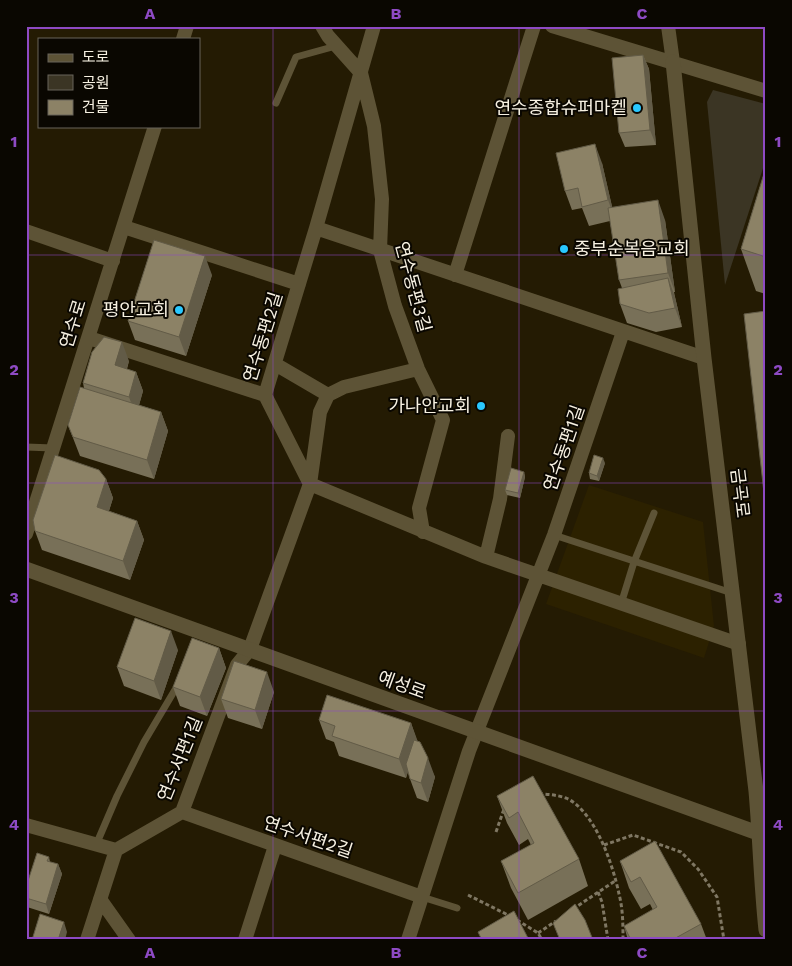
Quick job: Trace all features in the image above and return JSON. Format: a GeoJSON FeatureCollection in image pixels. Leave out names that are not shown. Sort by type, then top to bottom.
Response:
{"type":"FeatureCollection","features":[{"type":"Feature","properties":{"kind":"street"},"geometry":{"type":"LineString","coordinates":[[183,38],[187,26]]}},
{"type":"Feature","properties":{"kind":"street","name":"연수동편3길"},"geometry":{"type":"LineString","coordinates":[[322,26],[336,46],[361,74],[375,135],[382,199],[380,250],[396,306],[418,369],[443,420],[419,508],[423,532]]}},
{"type":"Feature","properties":{"kind":"street","name":"연수동편2길"},"geometry":{"type":"LineString","coordinates":[[310,484],[265,396],[374,26]]}},
{"type":"Feature","properties":{"kind":"street"},"geometry":{"type":"LineString","coordinates":[[455,275],[534,26]]}},
{"type":"Feature","properties":{"kind":"street"},"geometry":{"type":"LineString","coordinates":[[552,26],[766,91]]}},
{"type":"Feature","properties":{"kind":"street","name":"금곡로"},"geometry":{"type":"LineString","coordinates":[[668,26],[704,358],[763,835],[760,880],[766,930]]}},
{"type":"Feature","properties":{"kind":"street","name":"연수로"},"geometry":{"type":"LineString","coordinates":[[26,534],[155,128]]}},
{"type":"Feature","properties":{"kind":"street"},"geometry":{"type":"LineString","coordinates":[[124,227],[299,284]]}},
{"type":"Feature","properties":{"kind":"street"},"geometry":{"type":"LineString","coordinates":[[316,228],[704,358]]}},
{"type":"Feature","properties":{"kind":"street"},"geometry":{"type":"LineString","coordinates":[[26,231],[113,260]]}},
{"type":"Feature","properties":{"kind":"street","name":"연수동편1길"},"geometry":{"type":"LineString","coordinates":[[476,732],[554,536],[623,332]]}},
{"type":"Feature","properties":{"kind":"street"},"geometry":{"type":"LineString","coordinates":[[89,338],[265,396]]}},
{"type":"Feature","properties":{"kind":"street"},"geometry":{"type":"LineString","coordinates":[[275,364],[328,395]]}},
{"type":"Feature","properties":{"kind":"street"},"geometry":{"type":"LineString","coordinates":[[250,649],[310,484],[320,412],[328,395],[344,388],[418,369]]}},
{"type":"Feature","properties":{"kind":"street"},"geometry":{"type":"LineString","coordinates":[[486,557],[500,499],[508,436]]}},
{"type":"Feature","properties":{"kind":"street"},"geometry":{"type":"LineString","coordinates":[[310,484],[486,557],[739,644]]}},
{"type":"Feature","properties":{"kind":"street","name":"예성로"},"geometry":{"type":"LineString","coordinates":[[26,569],[207,638],[250,649],[763,835]]}},
{"type":"Feature","properties":{"kind":"street","name":"연수서편1길"},"geometry":{"type":"LineString","coordinates":[[116,850],[182,812],[237,665],[250,649]]}},
{"type":"Feature","properties":{"kind":"street"},"geometry":{"type":"LineString","coordinates":[[408,940],[476,732]]}},
{"type":"Feature","properties":{"kind":"street","name":"연수서편2길"},"geometry":{"type":"LineString","coordinates":[[182,812],[422,897]]}},
{"type":"Feature","properties":{"kind":"street"},"geometry":{"type":"LineString","coordinates":[[26,825],[116,850],[86,940]]}},
{"type":"Feature","properties":{"kind":"street"},"geometry":{"type":"LineString","coordinates":[[246,940],[275,846]]}},
{"type":"Feature","properties":{"kind":"street"},"geometry":{"type":"LineString","coordinates":[[100,899],[129,940]]}},
{"type":"Feature","properties":{"kind":"lane"},"geometry":{"type":"LineString","coordinates":[[276,103],[296,57],[336,46]]}},
{"type":"Feature","properties":{"kind":"lane"},"geometry":{"type":"LineString","coordinates":[[26,447],[54,448]]}},
{"type":"Feature","properties":{"kind":"lane"},"geometry":{"type":"LineString","coordinates":[[621,604],[634,562],[654,513]]}},
{"type":"Feature","properties":{"kind":"lane"},"geometry":{"type":"LineString","coordinates":[[554,536],[733,594]]}},
{"type":"Feature","properties":{"kind":"lane"},"geometry":{"type":"LineString","coordinates":[[96,845],[124,780],[181,679]]}},
{"type":"Feature","properties":{"kind":"lane"},"geometry":{"type":"LineString","coordinates":[[422,897],[457,908]]}},
{"type":"Feature","properties":{"kind":"path"},"geometry":{"type":"LineString","coordinates":[[532,795],[554,795],[567,799],[580,808],[596,830],[604,845],[619,894],[623,940]]}},
{"type":"Feature","properties":{"kind":"path"},"geometry":{"type":"LineString","coordinates":[[496,832],[505,804]]}},
{"type":"Feature","properties":{"kind":"path"},"geometry":{"type":"LineString","coordinates":[[604,845],[633,835],[681,852],[698,868],[717,897],[724,940]]}},
{"type":"Feature","properties":{"kind":"path"},"geometry":{"type":"LineString","coordinates":[[568,913],[615,881]]}},
{"type":"Feature","properties":{"kind":"path"},"geometry":{"type":"LineString","coordinates":[[598,892],[602,902],[608,940]]}},
{"type":"Feature","properties":{"kind":"path"},"geometry":{"type":"LineString","coordinates":[[468,895],[503,912],[538,933],[542,940]]}},
{"type":"Feature","properties":{"kind":"path"},"geometry":{"type":"LineString","coordinates":[[538,933],[560,918]]}},
{"type":"Feature","properties":{"kind":"shaded area"},"geometry":{"type":"Polygon","coordinates":[[[589,485],[703,522],[714,626],[704,658],[546,604],[589,485]]]}},
{"type":"Feature","properties":{"kind":"green space"},"geometry":{"type":"Polygon","coordinates":[[[713,90],[766,104],[766,159],[725,285],[707,102],[713,90]]]}},
{"type":"Feature","properties":{"kind":"building","name":"연수종합슈퍼마켙"},"geometry":{"type":"Polygon","coordinates":[[[643,55],[650,130],[619,133],[612,58],[643,55]]]}},
{"type":"Feature","properties":{"kind":"building"},"geometry":{"type":"Polygon","coordinates":[[[595,144],[608,200],[582,207],[578,188],[565,191],[556,153],[595,144]]]}},
{"type":"Feature","properties":{"kind":"building"},"geometry":{"type":"Polygon","coordinates":[[[766,167],[766,257],[741,249],[766,167]]]}},
{"type":"Feature","properties":{"kind":"building"},"geometry":{"type":"Polygon","coordinates":[[[658,200],[668,273],[619,280],[608,208],[658,200]]]}},
{"type":"Feature","properties":{"kind":"building","name":"평안교회"},"geometry":{"type":"Polygon","coordinates":[[[154,240],[205,256],[179,337],[128,321],[154,240]]]}},
{"type":"Feature","properties":{"kind":"building"},"geometry":{"type":"Polygon","coordinates":[[[668,278],[675,308],[649,313],[620,304],[618,289],[668,278]]]}},
{"type":"Feature","properties":{"kind":"building"},"geometry":{"type":"Polygon","coordinates":[[[766,311],[766,502],[765,502],[744,314],[766,311]]]}},
{"type":"Feature","properties":{"kind":"building"},"geometry":{"type":"Polygon","coordinates":[[[104,337],[122,342],[115,365],[136,372],[129,397],[83,383],[92,352],[104,337]]]}},
{"type":"Feature","properties":{"kind":"building"},"geometry":{"type":"Polygon","coordinates":[[[80,387],[161,412],[147,460],[73,437],[68,425],[80,387]]]}},
{"type":"Feature","properties":{"kind":"building"},"geometry":{"type":"Polygon","coordinates":[[[55,455],[99,470],[106,479],[97,507],[137,521],[123,561],[35,531],[33,520],[55,455]]]}},
{"type":"Feature","properties":{"kind":"building"},"geometry":{"type":"Polygon","coordinates":[[[594,455],[603,458],[597,476],[589,473],[594,455]]]}},
{"type":"Feature","properties":{"kind":"building"},"geometry":{"type":"Polygon","coordinates":[[[511,468],[524,472],[518,493],[505,490],[511,468]]]}},
{"type":"Feature","properties":{"kind":"building"},"geometry":{"type":"Polygon","coordinates":[[[135,618],[171,631],[154,681],[117,667],[135,618]]]}},
{"type":"Feature","properties":{"kind":"building"},"geometry":{"type":"Polygon","coordinates":[[[192,638],[219,648],[200,697],[173,687],[192,638]]]}},
{"type":"Feature","properties":{"kind":"building"},"geometry":{"type":"Polygon","coordinates":[[[234,661],[267,672],[255,710],[221,699],[234,661]]]}},
{"type":"Feature","properties":{"kind":"building"},"geometry":{"type":"Polygon","coordinates":[[[327,695],[411,723],[399,759],[332,736],[335,726],[319,720],[327,695]]]}},
{"type":"Feature","properties":{"kind":"building"},"geometry":{"type":"Polygon","coordinates":[[[414,740],[420,742],[428,758],[421,783],[410,779],[406,764],[414,740]]]}},
{"type":"Feature","properties":{"kind":"building"},"geometry":{"type":"Polygon","coordinates":[[[533,776],[579,859],[518,893],[501,861],[534,843],[518,812],[509,818],[497,796],[533,776]]]}},
{"type":"Feature","properties":{"kind":"building"},"geometry":{"type":"Polygon","coordinates":[[[655,841],[701,924],[672,940],[631,940],[624,926],[657,907],[640,877],[631,882],[620,861],[655,841]]]}},
{"type":"Feature","properties":{"kind":"building"},"geometry":{"type":"Polygon","coordinates":[[[37,853],[49,857],[47,861],[58,864],[46,904],[26,898],[26,887],[37,853]]]}},
{"type":"Feature","properties":{"kind":"building"},"geometry":{"type":"Polygon","coordinates":[[[575,904],[585,920],[593,940],[560,940],[553,923],[575,904]]]}},
{"type":"Feature","properties":{"kind":"building"},"geometry":{"type":"Polygon","coordinates":[[[514,911],[529,940],[482,940],[478,932],[514,911]]]}},
{"type":"Feature","properties":{"kind":"building"},"geometry":{"type":"Polygon","coordinates":[[[40,914],[64,922],[58,940],[32,940],[40,914]]]}},
{"type":"Feature","properties":{"kind":"place","name":"연수종합슈퍼마켙"},"geometry":{"type":"Point","coordinates":[637,108]}},
{"type":"Feature","properties":{"kind":"place","name":"중부순복음교회"},"geometry":{"type":"Point","coordinates":[564,249]}},
{"type":"Feature","properties":{"kind":"place","name":"평안교회"},"geometry":{"type":"Point","coordinates":[179,310]}},
{"type":"Feature","properties":{"kind":"place","name":"가나안교회"},"geometry":{"type":"Point","coordinates":[481,406]}}]}
